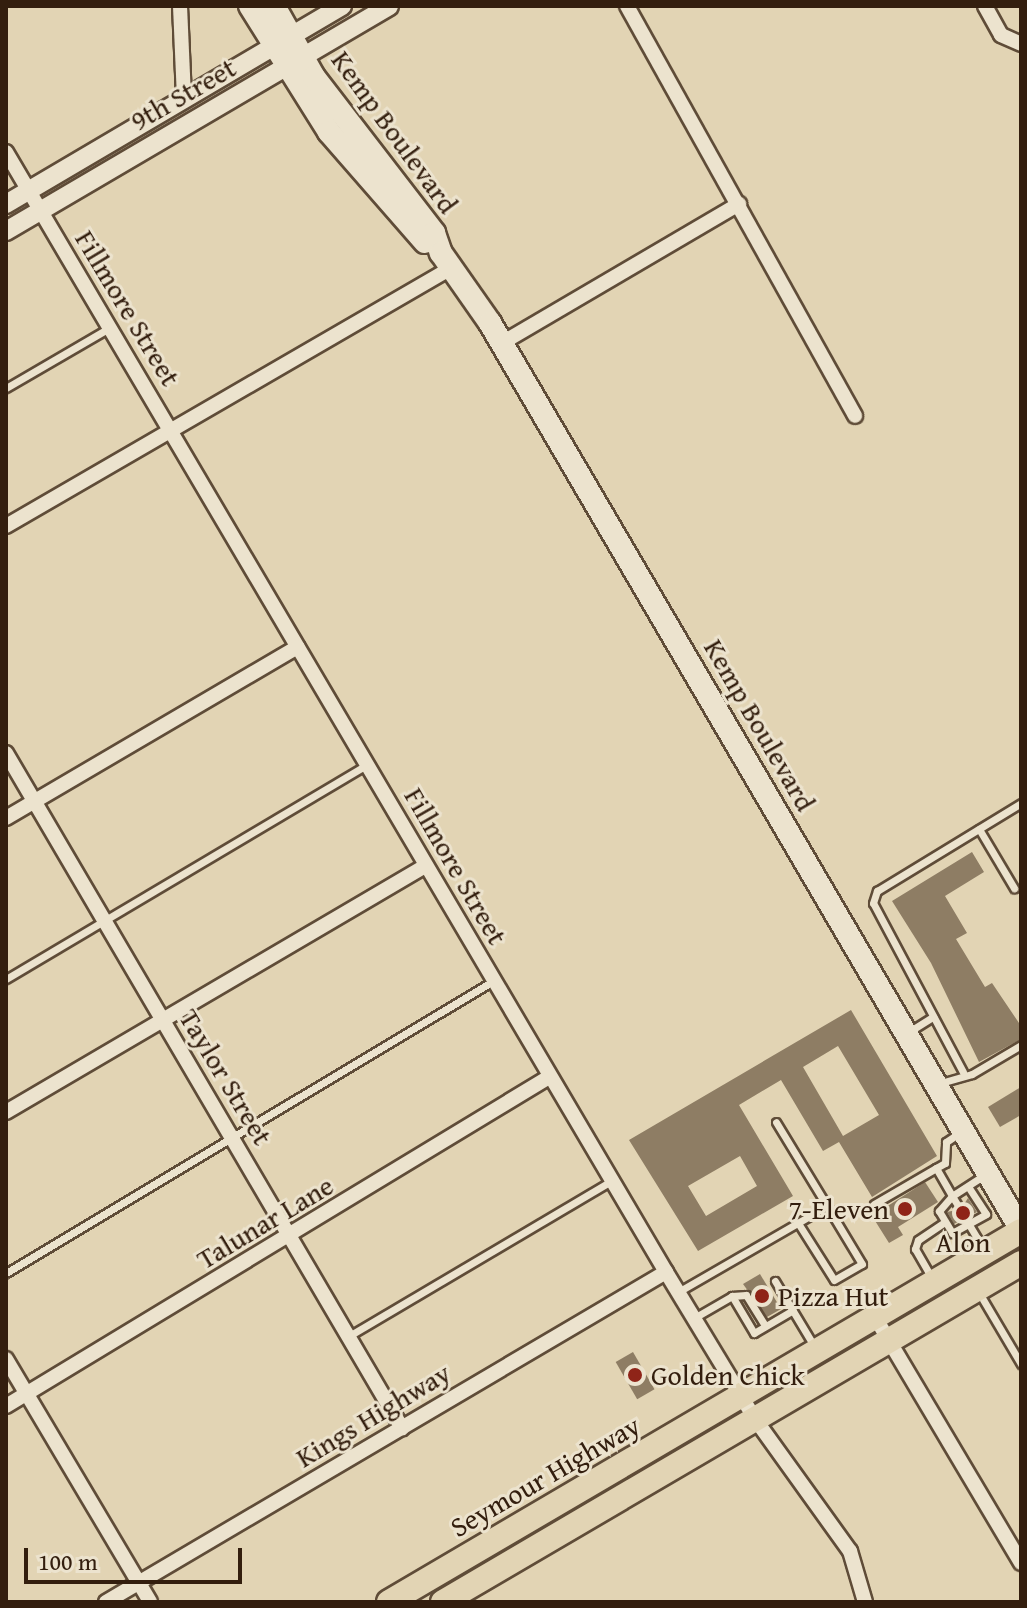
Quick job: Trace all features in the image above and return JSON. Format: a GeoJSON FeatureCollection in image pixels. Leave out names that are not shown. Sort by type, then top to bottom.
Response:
{"type":"FeatureCollection","features":[{"type":"Feature","properties":{"kind":"main road","name":"Kemp Boulevard"},"geometry":{"type":"LineString","coordinates":[[250,6],[282,41],[351,159],[446,260],[502,343],[1021,1230]]}},
{"type":"Feature","properties":{"kind":"main road","name":"Kemp Boulevard"},"geometry":{"type":"LineString","coordinates":[[274,6],[282,41]]}},
{"type":"Feature","properties":{"kind":"main road","name":"Seymour Highway"},"geometry":{"type":"LineString","coordinates":[[389,1602],[1021,1230]]}},
{"type":"Feature","properties":{"kind":"main road","name":"Seymour Highway"},"geometry":{"type":"LineString","coordinates":[[443,1602],[1021,1263]]}},
{"type":"Feature","properties":{"kind":"main road"},"geometry":{"type":"LineString","coordinates":[[478,1550],[491,1574]]}},
{"type":"Feature","properties":{"kind":"street"},"geometry":{"type":"LineString","coordinates":[[180,6],[184,99]]}},
{"type":"Feature","properties":{"kind":"street","name":"9th Street"},"geometry":{"type":"LineString","coordinates":[[6,204],[342,6]]}},
{"type":"Feature","properties":{"kind":"street","name":"9th Street"},"geometry":{"type":"LineString","coordinates":[[6,231],[389,6]]}},
{"type":"Feature","properties":{"kind":"street"},"geometry":{"type":"LineString","coordinates":[[627,6],[855,416]]}},
{"type":"Feature","properties":{"kind":"street"},"geometry":{"type":"LineString","coordinates":[[985,6],[1001,35],[1021,44]]}},
{"type":"Feature","properties":{"kind":"street","name":"Fillmore Street"},"geometry":{"type":"LineString","coordinates":[[6,152],[611,1181],[755,1419],[850,1551],[865,1602]]}},
{"type":"Feature","properties":{"kind":"street"},"geometry":{"type":"LineString","coordinates":[[502,343],[739,204]]}},
{"type":"Feature","properties":{"kind":"street"},"geometry":{"type":"LineString","coordinates":[[6,526],[170,430],[446,260]]}},
{"type":"Feature","properties":{"kind":"street"},"geometry":{"type":"LineString","coordinates":[[6,818],[298,647]]}},
{"type":"Feature","properties":{"kind":"street","name":"Taylor Street"},"geometry":{"type":"LineString","coordinates":[[6,753],[402,1428]]}},
{"type":"Feature","properties":{"kind":"street"},"geometry":{"type":"LineString","coordinates":[[6,1112],[425,866]]}},
{"type":"Feature","properties":{"kind":"street","name":"Talunar Lane"},"geometry":{"type":"LineString","coordinates":[[6,1406],[291,1237],[549,1077]]}},
{"type":"Feature","properties":{"kind":"street","name":"Kings Highway"},"geometry":{"type":"LineString","coordinates":[[106,1602],[666,1272]]}},
{"type":"Feature","properties":{"kind":"street"},"geometry":{"type":"LineString","coordinates":[[875,1317],[1021,1563]]}},
{"type":"Feature","properties":{"kind":"street"},"geometry":{"type":"LineString","coordinates":[[6,1359],[150,1602]]}},
{"type":"Feature","properties":{"kind":"lane"},"geometry":{"type":"LineString","coordinates":[[6,388],[109,328]]}},
{"type":"Feature","properties":{"kind":"lane"},"geometry":{"type":"LineString","coordinates":[[6,979],[367,765]]}},
{"type":"Feature","properties":{"kind":"lane"},"geometry":{"type":"LineString","coordinates":[[963,1072],[873,903],[877,891],[1021,803]]}},
{"type":"Feature","properties":{"kind":"lane"},"geometry":{"type":"LineString","coordinates":[[979,829],[1014,888]]}},
{"type":"Feature","properties":{"kind":"lane"},"geometry":{"type":"LineString","coordinates":[[6,1273],[493,981]]}},
{"type":"Feature","properties":{"kind":"lane"},"geometry":{"type":"LineString","coordinates":[[906,1034],[933,1017]]}},
{"type":"Feature","properties":{"kind":"lane"},"geometry":{"type":"LineString","coordinates":[[935,1085],[963,1072],[972,1074],[1021,1045]]}},
{"type":"Feature","properties":{"kind":"lane"},"geometry":{"type":"LineString","coordinates":[[776,1122],[862,1264],[834,1280],[798,1223]]}},
{"type":"Feature","properties":{"kind":"lane"},"geometry":{"type":"LineString","coordinates":[[874,1204],[945,1163],[946,1142],[963,1131]]}},
{"type":"Feature","properties":{"kind":"lane"},"geometry":{"type":"LineString","coordinates":[[936,1168],[957,1204]]}},
{"type":"Feature","properties":{"kind":"lane"},"geometry":{"type":"LineString","coordinates":[[968,1186],[986,1214],[952,1233],[939,1211],[952,1196],[987,1173]]}},
{"type":"Feature","properties":{"kind":"lane"},"geometry":{"type":"LineString","coordinates":[[349,1336],[611,1181]]}},
{"type":"Feature","properties":{"kind":"lane"},"geometry":{"type":"LineString","coordinates":[[678,1292],[827,1206]]}},
{"type":"Feature","properties":{"kind":"lane"},"geometry":{"type":"LineString","coordinates":[[934,1282],[915,1249],[918,1240],[945,1222]]}},
{"type":"Feature","properties":{"kind":"lane"},"geometry":{"type":"LineString","coordinates":[[968,1224],[985,1251]]}},
{"type":"Feature","properties":{"kind":"lane"},"geometry":{"type":"LineString","coordinates":[[775,1281],[817,1351]]}},
{"type":"Feature","properties":{"kind":"lane"},"geometry":{"type":"LineString","coordinates":[[977,1290],[1021,1364]]}},
{"type":"Feature","properties":{"kind":"lane"},"geometry":{"type":"LineString","coordinates":[[694,1318],[732,1296],[746,1295],[765,1326]]}},
{"type":"Feature","properties":{"kind":"lane"},"geometry":{"type":"LineString","coordinates":[[732,1296],[754,1333],[793,1310]]}},
{"type":"Feature","properties":{"kind":"building"},"geometry":{"type":"Polygon","coordinates":[[[972,852],[984,872],[945,896],[967,933],[956,939],[985,987],[992,983],[1021,1026],[1021,1039],[979,1062],[931,963],[892,901],[972,852]]]}},
{"type":"Feature","properties":{"kind":"building"},"geometry":{"type":"Polygon","coordinates":[[[851,1010],[937,1156],[872,1197],[839,1142],[823,1151],[781,1080],[739,1105],[793,1196],[698,1251],[629,1140],[851,1010]],[[838,1046],[803,1067],[843,1136],[879,1115],[838,1046]],[[740,1156],[688,1186],[706,1216],[757,1186],[740,1156]]]}},
{"type":"Feature","properties":{"kind":"building"},"geometry":{"type":"Polygon","coordinates":[[[1021,1087],[1021,1115],[1000,1127],[988,1107],[1021,1087]]]}},
{"type":"Feature","properties":{"kind":"building","name":"7-Eleven"},"geometry":{"type":"Polygon","coordinates":[[[925,1182],[938,1202],[898,1227],[903,1235],[889,1243],[872,1216],[925,1182]]]}},
{"type":"Feature","properties":{"kind":"building"},"geometry":{"type":"Polygon","coordinates":[[[968,1198],[977,1212],[954,1224],[947,1212],[961,1209],[968,1198]]]}},
{"type":"Feature","properties":{"kind":"building","name":"Pizza Hut"},"geometry":{"type":"Polygon","coordinates":[[[760,1274],[781,1309],[767,1317],[743,1284],[760,1274]]]}},
{"type":"Feature","properties":{"kind":"building","name":"Golden Chick"},"geometry":{"type":"Polygon","coordinates":[[[633,1352],[654,1389],[637,1399],[616,1362],[633,1352]]]}},
{"type":"Feature","properties":{"kind":"place","name":"7-Eleven"},"geometry":{"type":"Point","coordinates":[905,1209]}},
{"type":"Feature","properties":{"kind":"place","name":"Alon"},"geometry":{"type":"Point","coordinates":[963,1213]}},
{"type":"Feature","properties":{"kind":"place","name":"Pizza Hut"},"geometry":{"type":"Point","coordinates":[762,1296]}},
{"type":"Feature","properties":{"kind":"place","name":"Golden Chick"},"geometry":{"type":"Point","coordinates":[635,1375]}}]}
